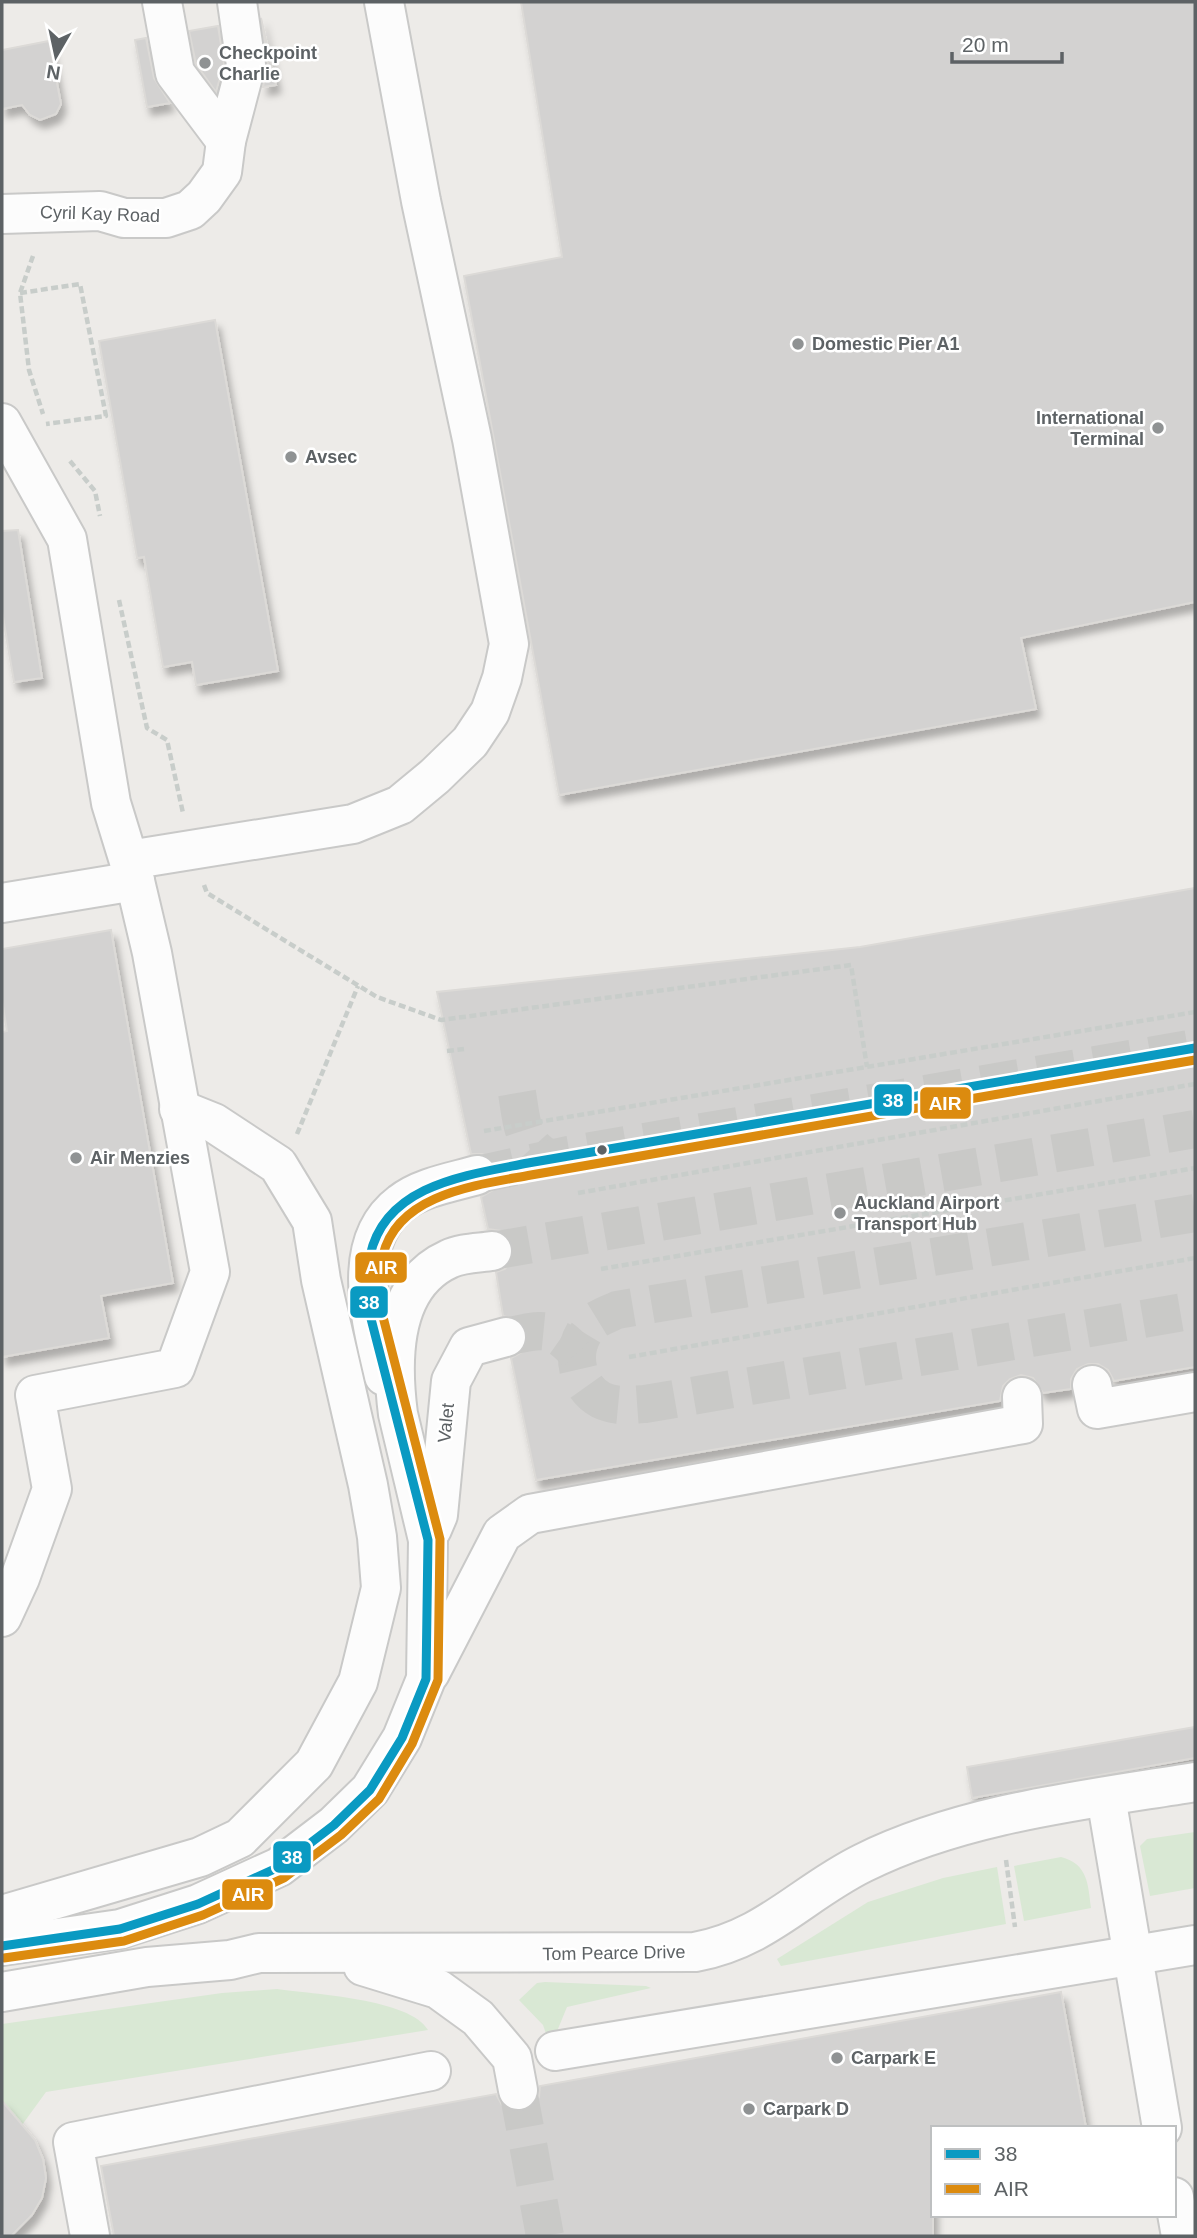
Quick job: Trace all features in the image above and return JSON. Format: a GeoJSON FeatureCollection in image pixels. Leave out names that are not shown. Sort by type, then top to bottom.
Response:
{"type":"FeatureCollection","features":[{"type":"Feature","properties":{"kind":"street"},"geometry":{"type":"LineString","coordinates":[[162,2],[175,74],[224,157]]}},
{"type":"Feature","properties":{"kind":"street"},"geometry":{"type":"LineString","coordinates":[[224,157],[246,65],[237,2]]}},
{"type":"Feature","properties":{"kind":"street"},"geometry":{"type":"LineString","coordinates":[[2,903],[132,870],[192,849],[353,824],[400,805],[470,742],[490,712],[502,678],[509,644],[472,439],[421,201],[384,2]]}},
{"type":"Feature","properties":{"kind":"street","name":"Cyril Kay Road"},"geometry":{"type":"LineString","coordinates":[[2,214],[100,211],[124,218],[166,218],[190,210],[204,197],[224,157]]}},
{"type":"Feature","properties":{"kind":"street"},"geometry":{"type":"LineString","coordinates":[[2,423],[67,539],[111,803],[132,870],[152,953],[210,1272],[176,1368],[35,1395],[52,1489],[20,1578],[2,1617]]}},
{"type":"Feature","properties":{"kind":"street"},"geometry":{"type":"LineString","coordinates":[[2,1915],[200,1857],[240,1838],[314,1764],[358,1682],[381,1588],[372,1511],[321,1280],[312,1221],[278,1165],[214,1123],[179,1110]]}},
{"type":"Feature","properties":{"kind":"street"},"geometry":{"type":"LineString","coordinates":[[428,1541],[369,1311],[368,1277],[373,1247],[384,1222],[401,1203],[428,1190],[477,1175]]}},
{"type":"Feature","properties":{"kind":"street"},"geometry":{"type":"LineString","coordinates":[[426,1679],[428,1541],[398,1414],[398,1331],[406,1297],[422,1278],[450,1258],[492,1251]]}},
{"type":"Feature","properties":{"kind":"street","name":"Valet"},"geometry":{"type":"LineString","coordinates":[[428,1541],[438,1515],[451,1381],[469,1347],[506,1337]]}},
{"type":"Feature","properties":{"kind":"street"},"geometry":{"type":"LineString","coordinates":[[1092,1385],[1097,1409],[1195,1392]]}},
{"type":"Feature","properties":{"kind":"street"},"geometry":{"type":"LineString","coordinates":[[2,1946],[120,1929],[198,1904],[279,1867],[334,1825],[370,1790],[402,1738],[426,1679],[502,1534],[530,1514],[1023,1424],[1021,1397]]}},
{"type":"Feature","properties":{"kind":"street","name":"Tom Pearce Drive"},"geometry":{"type":"LineString","coordinates":[[2,1992],[147,1967],[230,1960],[259,1954],[695,1952],[744,1939],[863,1863],[940,1834],[997,1818],[1195,1782]]}},
{"type":"Feature","properties":{"kind":"street"},"geometry":{"type":"LineString","coordinates":[[1106,1797],[1162,2126]]}},
{"type":"Feature","properties":{"kind":"street"},"geometry":{"type":"LineString","coordinates":[[555,2051],[1195,1945]]}},
{"type":"Feature","properties":{"kind":"street"},"geometry":{"type":"LineString","coordinates":[[327,1954],[438,1989],[478,2018],[505,2047],[512,2058],[518,2090]]}},
{"type":"Feature","properties":{"kind":"street"},"geometry":{"type":"LineString","coordinates":[[90,2236],[73,2142],[431,2071]]}},
{"type":"Feature","properties":{"kind":"street"},"geometry":{"type":"LineString","coordinates":[[1176,2208],[1181,2236]]}},
{"type":"Feature","properties":{"kind":"path"},"geometry":{"type":"LineString","coordinates":[[33,256],[20,293],[29,370],[46,424],[53,436]]}},
{"type":"Feature","properties":{"kind":"path"},"geometry":{"type":"LineString","coordinates":[[20,293],[80,284],[106,416],[46,424]]}},
{"type":"Feature","properties":{"kind":"path"},"geometry":{"type":"LineString","coordinates":[[68,459],[95,491],[101,517]]}},
{"type":"Feature","properties":{"kind":"path"},"geometry":{"type":"LineString","coordinates":[[118,596],[147,728],[167,740],[192,849],[207,893],[377,997],[441,1020],[851,965],[867,1067]]}},
{"type":"Feature","properties":{"kind":"path"},"geometry":{"type":"LineString","coordinates":[[296,1136],[358,986]]}},
{"type":"Feature","properties":{"kind":"path"},"geometry":{"type":"LineString","coordinates":[[484,1131],[1195,1012]]}},
{"type":"Feature","properties":{"kind":"path"},"geometry":{"type":"LineString","coordinates":[[447,1051],[464,1049]]}},
{"type":"Feature","properties":{"kind":"path"},"geometry":{"type":"LineString","coordinates":[[578,1193],[1195,1084]]}},
{"type":"Feature","properties":{"kind":"path"},"geometry":{"type":"LineString","coordinates":[[601,1269],[1195,1168]]}},
{"type":"Feature","properties":{"kind":"path"},"geometry":{"type":"LineString","coordinates":[[629,1357],[1195,1258]]}},
{"type":"Feature","properties":{"kind":"path"},"geometry":{"type":"LineString","coordinates":[[1006,1860],[1015,1927]]}},
{"type":"Feature","properties":{"kind":"green space"},"geometry":{"type":"Polygon","coordinates":[[[1195,1832],[1195,1888],[1150,1896],[1140,1846],[1147,1839],[1195,1832]]]}},
{"type":"Feature","properties":{"kind":"green space"},"geometry":{"type":"Polygon","coordinates":[[[1061,1857],[1070,1860],[1082,1870],[1091,1908],[1024,1921],[1014,1866],[1061,1857]]]}},
{"type":"Feature","properties":{"kind":"green space"},"geometry":{"type":"Polygon","coordinates":[[[997,1867],[1006,1924],[781,1966],[777,1959],[868,1902],[943,1878],[997,1867]]]}},
{"type":"Feature","properties":{"kind":"green space"},"geometry":{"type":"Polygon","coordinates":[[[537,1983],[651,1988],[567,2007],[553,2041],[549,2042],[543,2025],[519,2000],[537,1983]]]}},
{"type":"Feature","properties":{"kind":"green space"},"geometry":{"type":"Polygon","coordinates":[[[277,1989],[382,2005],[402,2011],[418,2020],[428,2030],[46,2092],[22,2125],[2,2113],[2,2024],[222,1993],[277,1989]]]}},
{"type":"Feature","properties":{"kind":"building","name":"Domestic Pier A1"},"geometry":{"type":"Polygon","coordinates":[[[521,2],[1195,2],[1195,602],[1021,638],[1036,709],[559,795],[464,276],[562,257],[521,2]]]}},
{"type":"Feature","properties":{"kind":"building"},"geometry":{"type":"Polygon","coordinates":[[[261,18],[276,85],[263,87],[268,62],[261,18]]]}},
{"type":"Feature","properties":{"kind":"building"},"geometry":{"type":"Polygon","coordinates":[[[218,26],[224,64],[216,92],[196,64],[189,31],[218,26]]]}},
{"type":"Feature","properties":{"kind":"building"},"geometry":{"type":"Polygon","coordinates":[[[146,38],[154,78],[170,103],[147,107],[135,40],[146,38]]]}},
{"type":"Feature","properties":{"kind":"building"},"geometry":{"type":"Polygon","coordinates":[[[49,41],[61,104],[56,114],[40,120],[30,115],[22,105],[2,109],[2,50],[49,41]]]}},
{"type":"Feature","properties":{"kind":"building"},"geometry":{"type":"Polygon","coordinates":[[[215,320],[278,671],[196,685],[192,662],[163,667],[144,557],[137,558],[99,341],[215,320]]]}},
{"type":"Feature","properties":{"kind":"building"},"geometry":{"type":"Polygon","coordinates":[[[18,530],[42,678],[14,682],[2,611],[2,531],[18,530]]]}},
{"type":"Feature","properties":{"kind":"building","name":"Auckland Airport Transport Hub"},"geometry":{"type":"Polygon","coordinates":[[[1195,888],[1195,1367],[1114,1381],[1108,1370],[1098,1364],[1088,1364],[1077,1369],[1071,1379],[1071,1389],[1043,1393],[1033,1378],[1021,1375],[1010,1379],[1003,1386],[1000,1401],[536,1480],[511,1358],[522,1352],[527,1342],[527,1332],[521,1321],[503,1316],[496,1272],[505,1269],[512,1260],[514,1247],[510,1238],[501,1231],[488,1229],[481,1197],[493,1190],[498,1181],[498,1170],[492,1159],[482,1154],[471,1154],[437,992],[860,947],[1195,888]]]}},
{"type":"Feature","properties":{"kind":"building","name":"Air Menzies"},"geometry":{"type":"Polygon","coordinates":[[[111,930],[173,1283],[101,1296],[109,1338],[2,1357],[2,1032],[7,1031],[2,1000],[2,949],[111,930]]]}},
{"type":"Feature","properties":{"kind":"building"},"geometry":{"type":"Polygon","coordinates":[[[1195,1727],[1195,1758],[972,1798],[967,1767],[1195,1727]]]}},
{"type":"Feature","properties":{"kind":"building","name":"Carpark D"},"geometry":{"type":"Polygon","coordinates":[[[1061,1992],[1086,2126],[931,2126],[933,2236],[114,2236],[101,2166],[496,2094],[502,2105],[511,2111],[521,2112],[533,2106],[539,2097],[540,2086],[1061,1992]]]}},
{"type":"Feature","properties":{"kind":"building"},"geometry":{"type":"Polygon","coordinates":[[[2,2101],[35,2140],[43,2159],[46,2178],[42,2198],[32,2215],[11,2236],[2,2236],[2,2101]]]}},
{"type":"Feature","properties":{"kind":"tunnel"},"geometry":{"type":"LineString","coordinates":[[477,1175],[568,1155],[1195,1048]]}},
{"type":"Feature","properties":{"kind":"tunnel"},"geometry":{"type":"LineString","coordinates":[[517,1093],[524,1132],[533,1146],[549,1158]]}},
{"type":"Feature","properties":{"kind":"tunnel"},"geometry":{"type":"LineString","coordinates":[[492,1251],[1195,1129]]}},
{"type":"Feature","properties":{"kind":"tunnel"},"geometry":{"type":"LineString","coordinates":[[1195,1213],[617,1310],[592,1323],[585,1332],[577,1353],[577,1364],[585,1385],[601,1400],[617,1405],[645,1404],[1195,1310]]}},
{"type":"Feature","properties":{"kind":"tunnel"},"geometry":{"type":"LineString","coordinates":[[506,1337],[545,1332],[560,1338],[577,1353]]}},
{"type":"Feature","properties":{"kind":"tunnel"},"geometry":{"type":"LineString","coordinates":[[518,2090],[545,2236]]}},
{"type":"Feature","properties":{"kind":"transit line","name":"38"},"geometry":{"type":"LineString","coordinates":[[2,1946],[120,1929],[198,1904],[279,1867],[334,1825],[370,1790],[402,1738],[426,1679],[428,1540],[369,1311],[368,1277],[370,1256],[379,1232],[393,1213],[411,1198],[432,1187],[480,1172],[1195,1048]]}},
{"type":"Feature","properties":{"kind":"transit line","name":"AIR"},"geometry":{"type":"LineString","coordinates":[[4,1958],[124,1941],[203,1915],[284,1878],[341,1835],[379,1799],[412,1744],[438,1680],[440,1539],[381,1309],[381,1275],[383,1255],[391,1234],[405,1218],[422,1205],[465,1188],[488,1183],[1195,1060]]}},
{"type":"Feature","properties":{"kind":"place","name":"Checkpoint Charlie"},"geometry":{"type":"Point","coordinates":[205,63]}},
{"type":"Feature","properties":{"kind":"place","name":"Domestic Pier A1"},"geometry":{"type":"Point","coordinates":[798,344]}},
{"type":"Feature","properties":{"kind":"place","name":"International Terminal"},"geometry":{"type":"Point","coordinates":[1158,428]}},
{"type":"Feature","properties":{"kind":"place","name":"Avsec"},"geometry":{"type":"Point","coordinates":[291,457]}},
{"type":"Feature","properties":{"kind":"place","name":"Air Menzies"},"geometry":{"type":"Point","coordinates":[76,1158]}},
{"type":"Feature","properties":{"kind":"place","name":"Auckland Airport Transport Hub"},"geometry":{"type":"Point","coordinates":[840,1213]}},
{"type":"Feature","properties":{"kind":"place","name":"Carpark E"},"geometry":{"type":"Point","coordinates":[837,2058]}},
{"type":"Feature","properties":{"kind":"place","name":"Carpark D"},"geometry":{"type":"Point","coordinates":[749,2109]}}]}
